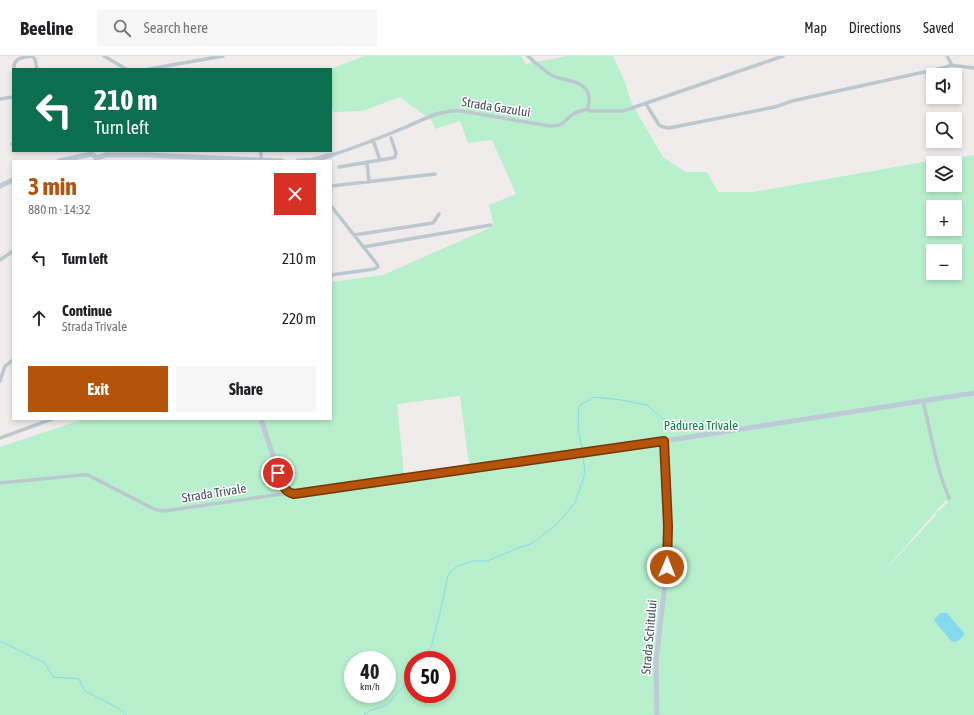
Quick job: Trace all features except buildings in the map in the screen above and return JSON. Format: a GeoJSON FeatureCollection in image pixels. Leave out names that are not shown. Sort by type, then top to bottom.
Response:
{"type":"FeatureCollection","features":[{"type":"Feature","properties":{"kind":"main road"},"geometry":{"type":"LineString","coordinates":[[62,160],[86,158],[91,154],[97,157],[106,155],[134,155],[261,160]]}},
{"type":"Feature","properties":{"kind":"main road"},"geometry":{"type":"LineString","coordinates":[[305,160],[332,155]]}},
{"type":"Feature","properties":{"kind":"main road"},"geometry":{"type":"LineString","coordinates":[[65,159],[70,160]]}},
{"type":"Feature","properties":{"kind":"main road"},"geometry":{"type":"LineString","coordinates":[[0,186],[12,180]]}},
{"type":"Feature","properties":{"kind":"main road","name":"Strada Trivale"},"geometry":{"type":"LineString","coordinates":[[289,493],[294,494],[664,441],[974,393]]}},
{"type":"Feature","properties":{"kind":"main road"},"geometry":{"type":"LineString","coordinates":[[261,420],[283,486],[289,493]]}},
{"type":"Feature","properties":{"kind":"main road","name":"Strada Schitului"},"geometry":{"type":"LineString","coordinates":[[657,715],[656,661],[667,567],[668,526],[664,441]]}},
{"type":"Feature","properties":{"kind":"street"},"geometry":{"type":"LineString","coordinates":[[14,68],[16,60],[32,56],[35,59],[37,68]]}},
{"type":"Feature","properties":{"kind":"street"},"geometry":{"type":"LineString","coordinates":[[104,56],[124,68]]}},
{"type":"Feature","properties":{"kind":"street"},"geometry":{"type":"LineString","coordinates":[[154,68],[205,58],[224,56]]}},
{"type":"Feature","properties":{"kind":"street"},"geometry":{"type":"LineString","coordinates":[[528,56],[552,76],[578,83],[583,86],[589,95],[588,109],[590,111],[622,111],[783,56]]}},
{"type":"Feature","properties":{"kind":"street"},"geometry":{"type":"LineString","coordinates":[[948,56],[951,63],[950,65]]}},
{"type":"Feature","properties":{"kind":"street"},"geometry":{"type":"LineString","coordinates":[[646,104],[659,126],[669,128],[775,106],[947,67],[950,65],[974,68]]}},
{"type":"Feature","properties":{"kind":"street"},"geometry":{"type":"LineString","coordinates":[[0,99],[12,97]]}},
{"type":"Feature","properties":{"kind":"street","name":"Strada Gazului"},"geometry":{"type":"LineString","coordinates":[[332,155],[448,111],[462,111],[556,126],[562,124],[574,114],[588,109]]}},
{"type":"Feature","properties":{"kind":"street"},"geometry":{"type":"LineString","coordinates":[[339,167],[392,158],[396,156],[391,138]]}},
{"type":"Feature","properties":{"kind":"street"},"geometry":{"type":"LineString","coordinates":[[373,140],[380,160]]}},
{"type":"Feature","properties":{"kind":"street"},"geometry":{"type":"LineString","coordinates":[[367,162],[369,182]]}},
{"type":"Feature","properties":{"kind":"street"},"geometry":{"type":"LineString","coordinates":[[332,186],[435,174]]}},
{"type":"Feature","properties":{"kind":"street"},"geometry":{"type":"LineString","coordinates":[[332,207],[378,267],[374,270],[332,275]]}},
{"type":"Feature","properties":{"kind":"street"},"geometry":{"type":"LineString","coordinates":[[354,235],[433,223],[439,214]]}},
{"type":"Feature","properties":{"kind":"street"},"geometry":{"type":"LineString","coordinates":[[364,247],[491,225]]}},
{"type":"Feature","properties":{"kind":"street"},"geometry":{"type":"LineString","coordinates":[[0,260],[12,252]]}},
{"type":"Feature","properties":{"kind":"street"},"geometry":{"type":"LineString","coordinates":[[0,380],[5,366],[12,361]]}},
{"type":"Feature","properties":{"kind":"street"},"geometry":{"type":"LineString","coordinates":[[0,364],[5,366]]}},
{"type":"Feature","properties":{"kind":"street"},"geometry":{"type":"LineString","coordinates":[[923,400],[937,458],[949,498]]}},
{"type":"Feature","properties":{"kind":"street"},"geometry":{"type":"LineString","coordinates":[[0,438],[49,420]]}},
{"type":"Feature","properties":{"kind":"street","name":"Strada Trivale"},"geometry":{"type":"LineString","coordinates":[[0,483],[88,475],[152,508],[161,511],[289,493]]}},
{"type":"Feature","properties":{"kind":"green space","name":"Pădurea Trivale"},"geometry":{"type":"Polygon","coordinates":[[[365,56],[521,56],[526,64],[567,56],[613,56],[625,82],[631,102],[663,157],[686,172],[707,172],[718,192],[753,192],[926,162],[926,192],[962,192],[962,157],[974,155],[974,715],[0,715],[0,447],[81,420],[332,420],[332,282],[383,275],[494,226],[489,205],[516,194],[492,140],[468,143],[460,121],[435,129],[432,121],[400,97],[363,111],[334,112],[332,108],[332,68],[365,56]],[[460,396],[397,404],[404,474],[469,464],[460,396]],[[946,500],[878,578],[936,515],[935,513],[948,502],[946,500]]]}},
{"type":"Feature","properties":{"kind":"water"},"geometry":{"type":"Polygon","coordinates":[[[941,613],[947,613],[964,633],[959,640],[952,642],[936,623],[934,619],[941,613]]]}},
{"type":"Feature","properties":{"kind":"waterway"},"geometry":{"type":"LineString","coordinates":[[583,451],[578,430],[579,406],[594,397],[622,400],[647,405],[669,424],[685,425],[712,419]]}},
{"type":"Feature","properties":{"kind":"waterway"},"geometry":{"type":"LineString","coordinates":[[428,651],[431,647],[440,613],[448,575],[456,567],[472,561],[487,561],[531,544],[556,525],[575,503],[585,474],[583,454]]}},
{"type":"Feature","properties":{"kind":"waterway"},"geometry":{"type":"LineString","coordinates":[[0,641],[45,663],[53,677],[79,679],[85,691],[118,708],[127,715]]}},
{"type":"Feature","properties":{"kind":"waterway"},"geometry":{"type":"LineString","coordinates":[[364,715],[369,711],[387,705],[404,685]]}},
{"type":"Feature","properties":{"kind":"route"},"geometry":{"type":"LineString","coordinates":[[278,473],[285,489],[289,493],[294,494],[664,441],[668,526],[667,567]]}}]}
